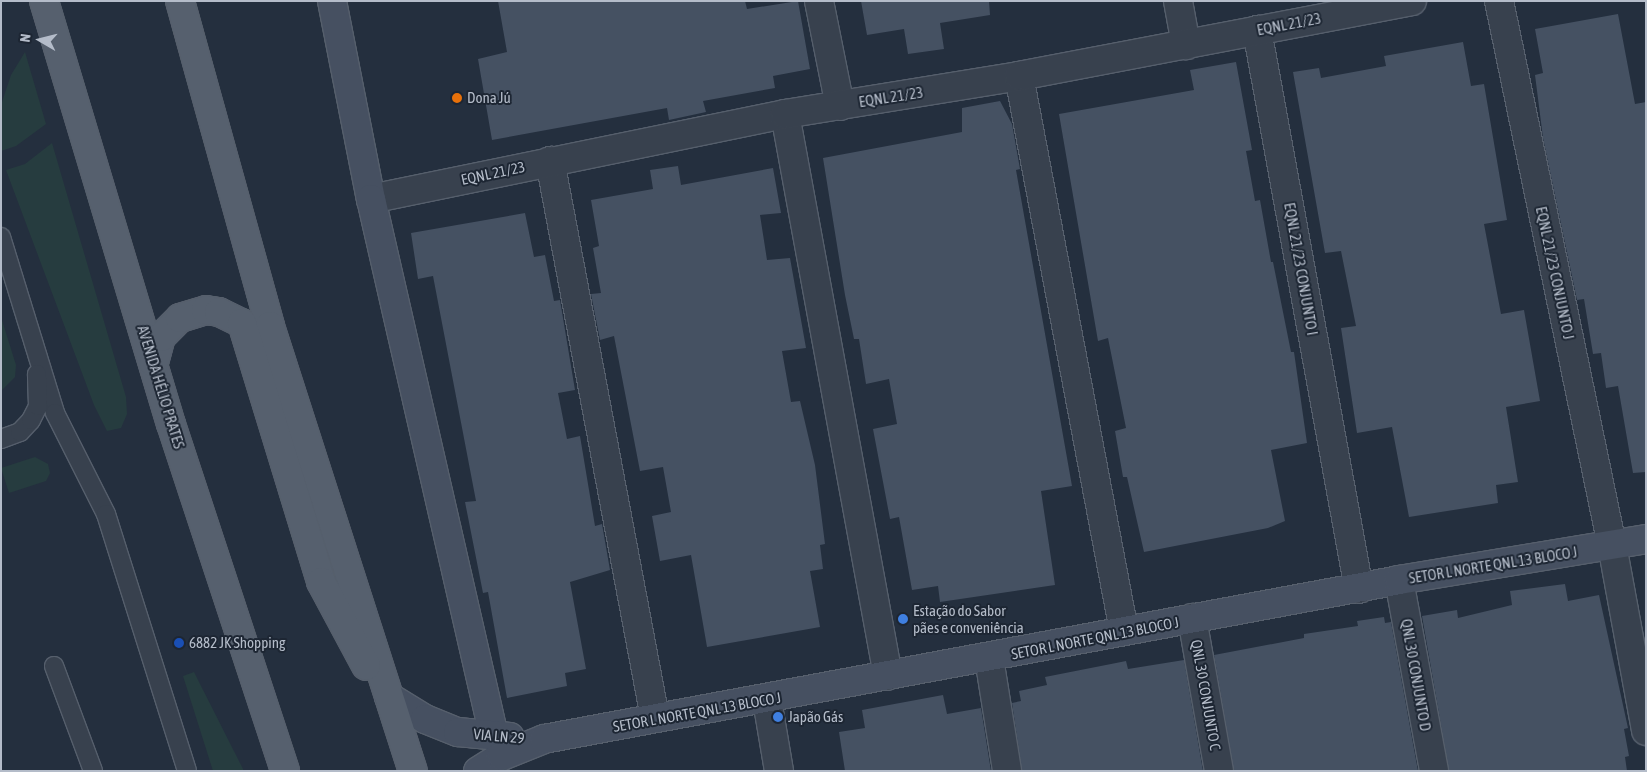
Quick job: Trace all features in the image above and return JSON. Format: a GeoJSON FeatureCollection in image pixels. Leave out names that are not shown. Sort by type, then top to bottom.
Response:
{"type":"FeatureCollection","features":[{"type":"Feature","properties":{"kind":"main road","name":"AVENIDA HÉLIO PRATES"},"geometry":{"type":"LineString","coordinates":[[44,1],[154,363],[285,771]]}},
{"type":"Feature","properties":{"kind":"main road"},"geometry":{"type":"LineString","coordinates":[[180,1],[270,326],[412,771]]}},
{"type":"Feature","properties":{"kind":"main road"},"geometry":{"type":"LineString","coordinates":[[154,363],[161,337],[180,318],[206,310],[225,314],[242,323],[321,582],[400,729]]}},
{"type":"Feature","properties":{"kind":"street"},"geometry":{"type":"LineString","coordinates":[[332,1],[371,199],[494,736]]}},
{"type":"Feature","properties":{"kind":"street"},"geometry":{"type":"LineString","coordinates":[[819,1],[840,106]]}},
{"type":"Feature","properties":{"kind":"street"},"geometry":{"type":"LineString","coordinates":[[1178,1],[1186,45]]}},
{"type":"Feature","properties":{"kind":"street","name":"EQNL 21/23"},"geometry":{"type":"LineString","coordinates":[[371,199],[785,114],[1019,76],[1412,1]]}},
{"type":"Feature","properties":{"kind":"street","name":"EQNL 21/23 CONJUNTO J"},"geometry":{"type":"LineString","coordinates":[[1499,1],[1612,545],[1646,731]]}},
{"type":"Feature","properties":{"kind":"street","name":"EQNL 21/23 CONJUNTO I"},"geometry":{"type":"LineString","coordinates":[[1257,30],[1359,590]]}},
{"type":"Feature","properties":{"kind":"street"},"geometry":{"type":"LineString","coordinates":[[1019,76],[1124,631]]}},
{"type":"Feature","properties":{"kind":"street"},"geometry":{"type":"LineString","coordinates":[[785,114],[888,676]]}},
{"type":"Feature","properties":{"kind":"street"},"geometry":{"type":"LineString","coordinates":[[550,161],[655,718]]}},
{"type":"Feature","properties":{"kind":"street","name":"SETOR L NORTE QNL 13 BLOCO J"},"geometry":{"type":"LineString","coordinates":[[544,740],[655,718],[767,700],[1192,618],[1359,590],[1399,580],[1646,539]]}},
{"type":"Feature","properties":{"kind":"street","name":"QNL 30 CONJUNTO D"},"geometry":{"type":"LineString","coordinates":[[1399,580],[1434,771]]}},
{"type":"Feature","properties":{"kind":"street","name":"QNL 30 CONJUNTO C"},"geometry":{"type":"LineString","coordinates":[[1192,618],[1220,771]]}},
{"type":"Feature","properties":{"kind":"street"},"geometry":{"type":"LineString","coordinates":[[989,658],[1006,771]]}},
{"type":"Feature","properties":{"kind":"street","name":"VIA LN 29"},"geometry":{"type":"LineString","coordinates":[[389,697],[442,727],[458,732],[544,740]]}},
{"type":"Feature","properties":{"kind":"street"},"geometry":{"type":"LineString","coordinates":[[767,700],[779,771]]}},
{"type":"Feature","properties":{"kind":"street","name":"VIA LN 29"},"geometry":{"type":"LineString","coordinates":[[478,771],[502,756],[544,740]]}},
{"type":"Feature","properties":{"kind":"lane"},"geometry":{"type":"LineString","coordinates":[[1,237],[55,413],[106,514],[188,771]]}},
{"type":"Feature","properties":{"kind":"lane"},"geometry":{"type":"LineString","coordinates":[[1,439],[20,432],[38,406],[37,351]]}},
{"type":"Feature","properties":{"kind":"lane"},"geometry":{"type":"LineString","coordinates":[[54,666],[93,771]]}},
{"type":"Feature","properties":{"kind":"green space"},"geometry":{"type":"Polygon","coordinates":[[[25,52],[46,124],[16,146],[1,151],[2,102],[11,75],[25,52]]]}},
{"type":"Feature","properties":{"kind":"green space"},"geometry":{"type":"Polygon","coordinates":[[[52,143],[126,397],[127,414],[121,428],[107,431],[94,405],[6,170],[25,164],[52,143]]]}},
{"type":"Feature","properties":{"kind":"green space"},"geometry":{"type":"Polygon","coordinates":[[[1,317],[16,365],[15,377],[1,391],[1,317]]]}},
{"type":"Feature","properties":{"kind":"green space"},"geometry":{"type":"Polygon","coordinates":[[[35,457],[48,464],[50,473],[46,481],[9,493],[1,468],[35,457]]]}},
{"type":"Feature","properties":{"kind":"green space"},"geometry":{"type":"Polygon","coordinates":[[[194,672],[243,771],[213,771],[183,676],[194,672]]]}},
{"type":"Feature","properties":{"kind":"building"},"geometry":{"type":"Polygon","coordinates":[[[498,1],[745,1],[747,9],[798,1],[810,69],[773,76],[775,88],[703,101],[706,112],[669,120],[667,108],[492,140],[478,59],[507,52],[498,1]]]}},
{"type":"Feature","properties":{"kind":"building"},"geometry":{"type":"Polygon","coordinates":[[[861,1],[989,1],[990,15],[940,23],[944,49],[908,54],[904,29],[867,35],[861,1]]]}},
{"type":"Feature","properties":{"kind":"building"},"geometry":{"type":"Polygon","coordinates":[[[1618,14],[1635,104],[1646,102],[1646,472],[1633,473],[1618,386],[1606,388],[1601,353],[1593,354],[1584,299],[1577,300],[1543,138],[1535,75],[1543,73],[1535,29],[1618,14]]]}},
{"type":"Feature","properties":{"kind":"building"},"geometry":{"type":"Polygon","coordinates":[[[1463,42],[1471,86],[1484,84],[1507,220],[1484,224],[1501,314],[1524,310],[1540,401],[1506,407],[1518,482],[1496,485],[1498,503],[1409,517],[1392,427],[1357,433],[1341,328],[1356,326],[1341,251],[1325,253],[1293,72],[1319,68],[1321,78],[1386,66],[1384,56],[1463,42]]]}},
{"type":"Feature","properties":{"kind":"building"},"geometry":{"type":"Polygon","coordinates":[[[1236,62],[1252,150],[1246,151],[1255,201],[1260,200],[1271,262],[1273,262],[1291,352],[1294,352],[1307,443],[1271,450],[1285,521],[1268,528],[1144,552],[1127,477],[1123,477],[1115,431],[1126,428],[1108,338],[1098,341],[1059,114],[1194,90],[1190,70],[1236,62]]]}},
{"type":"Feature","properties":{"kind":"building"},"geometry":{"type":"Polygon","coordinates":[[[1000,101],[1012,124],[1020,169],[1016,170],[1072,486],[1041,491],[1055,585],[940,602],[938,586],[912,590],[899,517],[890,519],[873,429],[897,424],[889,379],[866,384],[859,339],[854,339],[845,295],[823,158],[962,132],[962,108],[1000,101]]]}},
{"type":"Feature","properties":{"kind":"building"},"geometry":{"type":"Polygon","coordinates":[[[678,166],[681,185],[773,168],[781,213],[760,215],[767,260],[790,258],[806,348],[782,351],[791,402],[800,401],[815,465],[825,544],[820,545],[823,569],[810,571],[820,627],[707,647],[691,555],[660,561],[652,516],[671,512],[663,467],[640,471],[614,336],[600,340],[591,294],[601,293],[593,248],[599,246],[591,200],[653,189],[650,170],[678,166]]]}},
{"type":"Feature","properties":{"kind":"building"},"geometry":{"type":"Polygon","coordinates":[[[525,213],[534,257],[545,255],[554,301],[560,300],[575,390],[558,393],[567,439],[580,436],[595,526],[602,524],[610,570],[570,582],[586,669],[565,673],[567,686],[507,698],[488,592],[483,593],[465,502],[476,501],[433,276],[418,279],[411,233],[525,213]]]}},
{"type":"Feature","properties":{"kind":"building"},"geometry":{"type":"Polygon","coordinates":[[[1565,584],[1568,601],[1599,595],[1628,728],[1624,729],[1629,756],[1625,757],[1627,771],[1449,771],[1422,616],[1457,610],[1458,618],[1512,605],[1510,591],[1565,584]]]}},
{"type":"Feature","properties":{"kind":"building"},"geometry":{"type":"Polygon","coordinates":[[[1384,617],[1385,623],[1391,622],[1418,771],[1234,771],[1214,655],[1304,638],[1304,634],[1358,626],[1357,621],[1384,617]]]}},
{"type":"Feature","properties":{"kind":"building"},"geometry":{"type":"Polygon","coordinates":[[[1184,660],[1203,771],[1022,771],[1012,703],[1021,701],[1019,691],[1047,685],[1045,677],[1126,661],[1128,669],[1184,660]]]}},
{"type":"Feature","properties":{"kind":"building"},"geometry":{"type":"Polygon","coordinates":[[[943,695],[947,714],[981,708],[991,771],[845,771],[839,732],[865,728],[862,710],[943,695]]]}},
{"type":"Feature","properties":{"kind":"place","name":"Dona Jú"},"geometry":{"type":"Point","coordinates":[457,98]}},
{"type":"Feature","properties":{"kind":"place","name":"Estação do Sabor pães e conveniência"},"geometry":{"type":"Point","coordinates":[903,619]}},
{"type":"Feature","properties":{"kind":"place","name":"6882 JK Shopping"},"geometry":{"type":"Point","coordinates":[179,643]}},
{"type":"Feature","properties":{"kind":"place","name":"Japão Gás"},"geometry":{"type":"Point","coordinates":[778,717]}}]}
